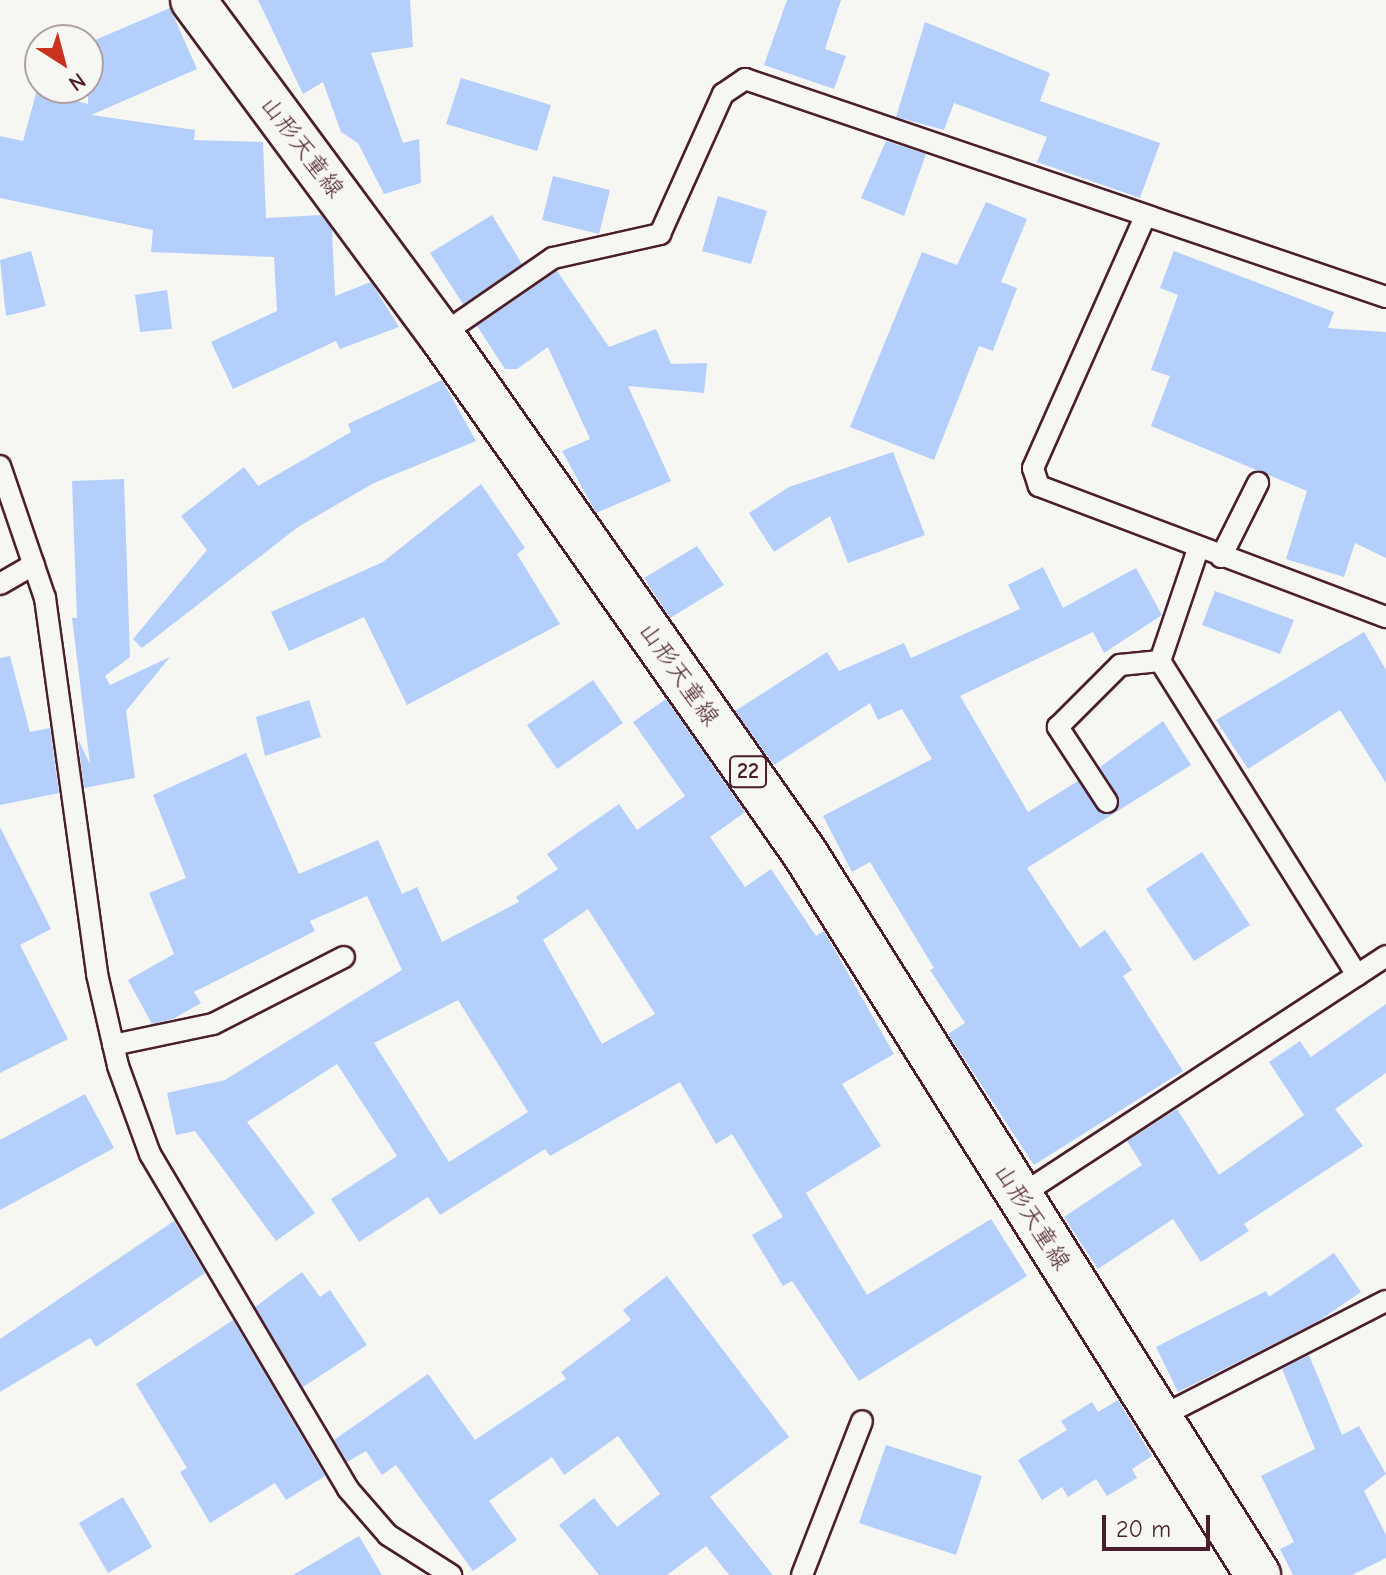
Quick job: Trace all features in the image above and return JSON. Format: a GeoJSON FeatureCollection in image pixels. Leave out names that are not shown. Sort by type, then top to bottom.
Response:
{"type":"FeatureCollection","features":[{"type":"Feature","properties":{"kind":"main road","name":"山形天童線"},"geometry":{"type":"LineString","coordinates":[[193,0],[441,335],[804,852],[1258,1575]]}},
{"type":"Feature","properties":{"kind":"lane"},"geometry":{"type":"LineString","coordinates":[[441,335],[553,258],[660,234],[723,94],[745,79],[1144,219],[1386,297]]}},
{"type":"Feature","properties":{"kind":"lane"},"geometry":{"type":"LineString","coordinates":[[1144,219],[1033,468],[1039,486],[1198,549],[1386,617]]}},
{"type":"Feature","properties":{"kind":"lane"},"geometry":{"type":"LineString","coordinates":[[0,466],[45,598],[97,974],[113,1045],[150,1154],[348,1489],[388,1535],[435,1573]]}},
{"type":"Feature","properties":{"kind":"lane"},"geometry":{"type":"LineString","coordinates":[[1221,557],[1258,483]]}},
{"type":"Feature","properties":{"kind":"lane"},"geometry":{"type":"LineString","coordinates":[[1160,661],[1198,549]]}},
{"type":"Feature","properties":{"kind":"lane"},"geometry":{"type":"LineString","coordinates":[[0,584],[34,564]]}},
{"type":"Feature","properties":{"kind":"lane"},"geometry":{"type":"LineString","coordinates":[[1107,802],[1058,727],[1120,665],[1160,661]]}},
{"type":"Feature","properties":{"kind":"lane"},"geometry":{"type":"LineString","coordinates":[[1160,661],[1357,975]]}},
{"type":"Feature","properties":{"kind":"lane"},"geometry":{"type":"LineString","coordinates":[[1018,1197],[1386,956]]}},
{"type":"Feature","properties":{"kind":"lane"},"geometry":{"type":"LineString","coordinates":[[113,1045],[213,1024],[344,957]]}},
{"type":"Feature","properties":{"kind":"lane"},"geometry":{"type":"LineString","coordinates":[[1158,1418],[1386,1301]]}},
{"type":"Feature","properties":{"kind":"lane"},"geometry":{"type":"LineString","coordinates":[[802,1575],[862,1421]]}},
{"type":"Feature","properties":{"kind":"building"},"geometry":{"type":"Polygon","coordinates":[[[258,0],[410,0],[413,47],[371,53],[403,143],[419,139],[421,183],[384,194],[358,143],[341,132],[323,82],[303,94],[258,0]]]}},
{"type":"Feature","properties":{"kind":"building"},"geometry":{"type":"Polygon","coordinates":[[[787,0],[841,0],[825,49],[846,56],[834,89],[764,65],[787,0]]]}},
{"type":"Feature","properties":{"kind":"building"},"geometry":{"type":"Polygon","coordinates":[[[170,8],[197,69],[91,115],[195,130],[194,140],[263,142],[266,218],[321,215],[332,229],[335,296],[371,282],[399,327],[340,349],[336,341],[233,389],[211,342],[277,311],[274,257],[151,252],[153,230],[0,198],[0,136],[23,141],[33,104],[104,104],[104,36],[170,8]]]}},
{"type":"Feature","properties":{"kind":"building"},"geometry":{"type":"Polygon","coordinates":[[[925,22],[1050,73],[1040,101],[1160,143],[1140,198],[1037,162],[1047,137],[954,103],[944,130],[896,117],[925,22]]]}},
{"type":"Feature","properties":{"kind":"building"},"geometry":{"type":"Polygon","coordinates":[[[461,78],[551,105],[537,151],[446,124],[461,78]]]}},
{"type":"Feature","properties":{"kind":"building"},"geometry":{"type":"Polygon","coordinates":[[[886,141],[926,154],[904,216],[861,198],[886,141]]]}},
{"type":"Feature","properties":{"kind":"building"},"geometry":{"type":"Polygon","coordinates":[[[553,176],[610,190],[599,234],[542,220],[553,176]]]}},
{"type":"Feature","properties":{"kind":"building"},"geometry":{"type":"Polygon","coordinates":[[[718,196],[767,211],[751,264],[702,251],[718,196]]]}},
{"type":"Feature","properties":{"kind":"building"},"geometry":{"type":"Polygon","coordinates":[[[986,202],[1027,219],[1001,282],[1017,288],[993,351],[979,346],[934,460],[850,427],[922,252],[957,265],[986,202]]]}},
{"type":"Feature","properties":{"kind":"building"},"geometry":{"type":"Polygon","coordinates":[[[492,215],[522,264],[463,304],[430,253],[492,215]]]}},
{"type":"Feature","properties":{"kind":"building"},"geometry":{"type":"Polygon","coordinates":[[[31,251],[46,306],[6,316],[0,260],[31,251]]]}},
{"type":"Feature","properties":{"kind":"building"},"geometry":{"type":"Polygon","coordinates":[[[1174,251],[1334,312],[1328,328],[1386,332],[1386,558],[1355,543],[1344,577],[1286,559],[1307,491],[1151,426],[1170,376],[1151,370],[1178,295],[1160,288],[1174,251]]]}},
{"type":"Feature","properties":{"kind":"building"},"geometry":{"type":"Polygon","coordinates":[[[557,271],[609,347],[656,329],[671,364],[707,363],[704,393],[628,386],[671,481],[596,513],[562,451],[590,439],[548,347],[517,369],[505,369],[477,326],[557,271]]]}},
{"type":"Feature","properties":{"kind":"building"},"geometry":{"type":"Polygon","coordinates":[[[167,290],[172,329],[140,332],[135,295],[167,290]]]}},
{"type":"Feature","properties":{"kind":"building"},"geometry":{"type":"Polygon","coordinates":[[[442,380],[476,441],[374,483],[298,527],[142,648],[133,639],[207,550],[181,516],[244,467],[258,486],[351,432],[348,424],[442,380]]]}},
{"type":"Feature","properties":{"kind":"building"},"geometry":{"type":"Polygon","coordinates":[[[893,452],[925,535],[848,563],[830,516],[774,552],[749,513],[789,487],[893,452]]]}},
{"type":"Feature","properties":{"kind":"building"},"geometry":{"type":"Polygon","coordinates":[[[124,479],[130,657],[105,676],[110,685],[170,657],[126,711],[135,778],[84,788],[78,739],[90,764],[72,618],[77,618],[72,481],[124,479]]]}},
{"type":"Feature","properties":{"kind":"building"},"geometry":{"type":"Polygon","coordinates":[[[481,484],[525,548],[517,554],[560,624],[407,705],[364,617],[289,651],[271,612],[383,562],[481,484]]]}},
{"type":"Feature","properties":{"kind":"building"},"geometry":{"type":"Polygon","coordinates":[[[697,546],[724,585],[670,618],[644,578],[697,546]]]}},
{"type":"Feature","properties":{"kind":"building"},"geometry":{"type":"Polygon","coordinates":[[[1043,567],[1063,608],[1136,568],[1162,615],[1104,653],[1093,632],[960,696],[1028,812],[1078,781],[1100,813],[1115,812],[1118,796],[1100,767],[1163,721],[1191,765],[1027,868],[1080,948],[1105,930],[1132,970],[1123,976],[1183,1071],[1034,1165],[948,1034],[965,1023],[930,970],[934,968],[870,862],[852,872],[823,816],[932,759],[902,709],[878,720],[870,703],[774,765],[735,711],[827,652],[839,671],[904,643],[911,658],[1020,609],[1008,585],[1043,567]]]}},
{"type":"Feature","properties":{"kind":"building"},"geometry":{"type":"Polygon","coordinates":[[[1215,591],[1294,620],[1280,654],[1202,625],[1215,591]]]}},
{"type":"Feature","properties":{"kind":"building"},"geometry":{"type":"Polygon","coordinates":[[[1364,632],[1386,670],[1386,783],[1340,710],[1248,769],[1216,720],[1364,632]]]}},
{"type":"Feature","properties":{"kind":"building"},"geometry":{"type":"Polygon","coordinates":[[[10,656],[30,732],[50,728],[59,793],[0,805],[0,658],[10,656]]]}},
{"type":"Feature","properties":{"kind":"building"},"geometry":{"type":"Polygon","coordinates":[[[593,680],[623,723],[557,769],[527,725],[593,680]]]}},
{"type":"Feature","properties":{"kind":"building"},"geometry":{"type":"Polygon","coordinates":[[[666,699],[745,812],[710,837],[745,887],[771,869],[816,936],[824,931],[894,1054],[842,1084],[881,1146],[806,1193],[867,1295],[991,1219],[1027,1276],[859,1381],[792,1281],[783,1286],[752,1235],[783,1217],[732,1134],[716,1144],[680,1082],[550,1156],[545,1149],[440,1215],[428,1197],[359,1242],[331,1199],[397,1156],[337,1064],[247,1122],[315,1213],[276,1241],[195,1131],[176,1135],[167,1093],[225,1080],[402,970],[367,896],[310,921],[315,931],[194,992],[201,1003],[173,1019],[152,1024],[128,980],[174,954],[149,893],[186,878],[153,795],[246,753],[299,874],[378,840],[402,894],[417,887],[442,942],[519,902],[516,897],[558,869],[547,854],[619,804],[637,830],[685,796],[633,722],[666,699]],[[588,909],[543,940],[602,1044],[655,1014],[588,909]],[[458,1000],[374,1043],[449,1162],[528,1112],[458,1000]]]}},
{"type":"Feature","properties":{"kind":"building"},"geometry":{"type":"Polygon","coordinates":[[[309,700],[321,737],[265,756],[256,717],[309,700]]]}},
{"type":"Feature","properties":{"kind":"building"},"geometry":{"type":"Polygon","coordinates":[[[0,827],[51,929],[20,945],[68,1039],[0,1073],[0,827]]]}},
{"type":"Feature","properties":{"kind":"building"},"geometry":{"type":"Polygon","coordinates":[[[1202,852],[1250,925],[1194,961],[1146,889],[1202,852]]]}},
{"type":"Feature","properties":{"kind":"building"},"geometry":{"type":"Polygon","coordinates":[[[1386,1004],[1386,1073],[1335,1109],[1363,1146],[1244,1224],[1249,1231],[1201,1262],[1173,1219],[1098,1269],[1064,1217],[1142,1165],[1127,1141],[1177,1109],[1219,1175],[1304,1115],[1269,1062],[1300,1041],[1311,1057],[1386,1004]]]}},
{"type":"Feature","properties":{"kind":"building"},"geometry":{"type":"Polygon","coordinates":[[[85,1094],[114,1148],[0,1210],[0,1140],[85,1094]]]}},
{"type":"Feature","properties":{"kind":"building"},"geometry":{"type":"Polygon","coordinates":[[[174,1221],[205,1273],[96,1347],[90,1338],[0,1392],[0,1339],[174,1221]]]}},
{"type":"Feature","properties":{"kind":"building"},"geometry":{"type":"Polygon","coordinates":[[[1334,1253],[1361,1292],[1317,1322],[1178,1392],[1156,1347],[1266,1291],[1269,1297],[1334,1253]]]}},
{"type":"Feature","properties":{"kind":"building"},"geometry":{"type":"Polygon","coordinates":[[[302,1272],[320,1297],[330,1290],[367,1345],[303,1387],[255,1307],[302,1272]]]}},
{"type":"Feature","properties":{"kind":"building"},"geometry":{"type":"Polygon","coordinates":[[[667,1276],[789,1437],[710,1497],[773,1575],[729,1575],[706,1546],[667,1575],[599,1575],[559,1525],[594,1498],[617,1527],[660,1494],[618,1436],[564,1475],[552,1457],[489,1501],[517,1540],[473,1571],[396,1465],[382,1475],[366,1451],[347,1462],[334,1440],[428,1374],[475,1440],[566,1379],[561,1372],[631,1320],[623,1310],[667,1276]]]}},
{"type":"Feature","properties":{"kind":"building"},"geometry":{"type":"Polygon","coordinates":[[[233,1320],[325,1476],[286,1500],[275,1483],[210,1523],[180,1472],[187,1468],[136,1384],[233,1320]]]}},
{"type":"Feature","properties":{"kind":"building"},"geometry":{"type":"Polygon","coordinates":[[[1309,1355],[1342,1435],[1359,1426],[1386,1474],[1364,1491],[1386,1535],[1386,1558],[1352,1575],[1293,1575],[1280,1549],[1294,1542],[1261,1476],[1315,1449],[1282,1369],[1309,1355]]]}},
{"type":"Feature","properties":{"kind":"building"},"geometry":{"type":"Polygon","coordinates":[[[1118,1400],[1152,1456],[1132,1469],[1137,1478],[1107,1496],[1096,1479],[1068,1497],[1062,1487],[1042,1500],[1018,1460],[1067,1430],[1061,1421],[1092,1402],[1098,1412],[1118,1400]]]}},
{"type":"Feature","properties":{"kind":"building"},"geometry":{"type":"Polygon","coordinates":[[[886,1445],[982,1476],[956,1555],[859,1523],[886,1445]]]}},
{"type":"Feature","properties":{"kind":"building"},"geometry":{"type":"Polygon","coordinates":[[[123,1497],[152,1547],[108,1573],[79,1523],[123,1497]]]}},
{"type":"Feature","properties":{"kind":"building"},"geometry":{"type":"Polygon","coordinates":[[[359,1536],[382,1575],[293,1575],[359,1536]]]}}]}
